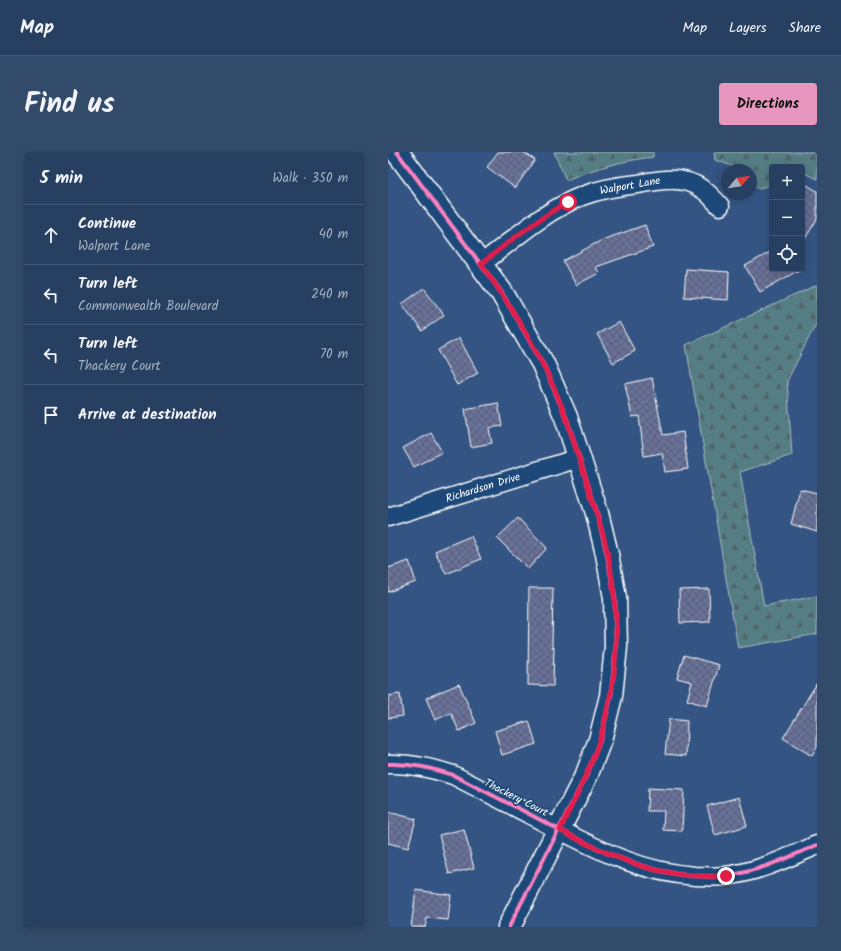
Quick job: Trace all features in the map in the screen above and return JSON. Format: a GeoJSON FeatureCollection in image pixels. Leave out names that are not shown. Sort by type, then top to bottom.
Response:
{"type":"FeatureCollection","features":[{"type":"Feature","properties":{"kind":"street"},"geometry":{"type":"LineString","coordinates":[[397,152],[502,293],[543,364],[566,417],[597,513],[608,554],[615,598],[616,647],[611,696],[600,740],[587,774],[560,830],[509,927]]}},
{"type":"Feature","properties":{"kind":"street","name":"Walport Lane"},"geometry":{"type":"LineString","coordinates":[[481,264],[555,209],[582,196],[607,188],[667,179],[680,180],[702,189],[720,206]]}},
{"type":"Feature","properties":{"kind":"street","name":"Richardson Drive"},"geometry":{"type":"LineString","coordinates":[[388,517],[579,458]]}},
{"type":"Feature","properties":{"kind":"street","name":"Thackery Court"},"geometry":{"type":"LineString","coordinates":[[388,764],[414,765],[453,775],[589,845],[631,863],[660,872],[711,877],[726,876],[766,867],[817,845]]}},
{"type":"Feature","properties":{"kind":"green space"},"geometry":{"type":"Polygon","coordinates":[[[554,152],[653,152],[653,157],[608,166],[566,180],[554,152]]]}},
{"type":"Feature","properties":{"kind":"green space"},"geometry":{"type":"Polygon","coordinates":[[[714,152],[817,152],[817,179],[805,173],[805,164],[769,164],[769,185],[758,189],[757,164],[726,164],[715,160],[714,152]]]}},
{"type":"Feature","properties":{"kind":"green space"},"geometry":{"type":"Polygon","coordinates":[[[817,285],[817,322],[787,381],[792,455],[740,472],[764,606],[817,596],[817,634],[738,648],[686,345],[817,285]]]}},
{"type":"Feature","properties":{"kind":"building"},"geometry":{"type":"Polygon","coordinates":[[[498,152],[523,152],[535,160],[515,188],[487,167],[498,152]]]}},
{"type":"Feature","properties":{"kind":"building"},"geometry":{"type":"Polygon","coordinates":[[[805,184],[817,191],[817,219],[805,239],[805,184]]]}},
{"type":"Feature","properties":{"kind":"building"},"geometry":{"type":"Polygon","coordinates":[[[645,225],[653,247],[596,267],[599,273],[576,285],[563,261],[602,240],[645,225]]]}},
{"type":"Feature","properties":{"kind":"building"},"geometry":{"type":"Polygon","coordinates":[[[769,253],[769,272],[796,272],[760,292],[745,266],[769,253]]]}},
{"type":"Feature","properties":{"kind":"building"},"geometry":{"type":"Polygon","coordinates":[[[686,269],[729,272],[728,300],[684,297],[686,269]]]}},
{"type":"Feature","properties":{"kind":"building"},"geometry":{"type":"Polygon","coordinates":[[[424,288],[444,315],[422,331],[402,304],[424,288]]]}},
{"type":"Feature","properties":{"kind":"building"},"geometry":{"type":"Polygon","coordinates":[[[619,322],[635,351],[613,363],[597,334],[619,322]]]}},
{"type":"Feature","properties":{"kind":"building"},"geometry":{"type":"Polygon","coordinates":[[[459,338],[478,373],[457,385],[438,350],[459,338]]]}},
{"type":"Feature","properties":{"kind":"building"},"geometry":{"type":"Polygon","coordinates":[[[652,378],[663,435],[683,432],[688,469],[665,472],[662,453],[644,456],[639,416],[632,417],[625,384],[652,378]]]}},
{"type":"Feature","properties":{"kind":"building"},"geometry":{"type":"Polygon","coordinates":[[[498,403],[502,426],[489,428],[492,443],[471,447],[465,409],[498,403]]]}},
{"type":"Feature","properties":{"kind":"building"},"geometry":{"type":"Polygon","coordinates":[[[431,433],[442,452],[414,467],[403,448],[431,433]]]}},
{"type":"Feature","properties":{"kind":"building"},"geometry":{"type":"Polygon","coordinates":[[[800,489],[817,493],[817,532],[791,524],[800,489]]]}},
{"type":"Feature","properties":{"kind":"building"},"geometry":{"type":"Polygon","coordinates":[[[518,518],[547,548],[528,569],[497,538],[518,518]]]}},
{"type":"Feature","properties":{"kind":"building"},"geometry":{"type":"Polygon","coordinates":[[[471,536],[481,559],[446,574],[435,551],[471,536]]]}},
{"type":"Feature","properties":{"kind":"building"},"geometry":{"type":"Polygon","coordinates":[[[409,561],[416,582],[388,592],[388,568],[409,561]]]}},
{"type":"Feature","properties":{"kind":"building"},"geometry":{"type":"Polygon","coordinates":[[[529,588],[553,588],[553,686],[528,685],[529,588]]]}},
{"type":"Feature","properties":{"kind":"building"},"geometry":{"type":"Polygon","coordinates":[[[709,589],[710,622],[680,623],[679,590],[709,589]]]}},
{"type":"Feature","properties":{"kind":"building"},"geometry":{"type":"Polygon","coordinates":[[[684,655],[719,665],[707,706],[687,700],[692,682],[677,678],[684,655]]]}},
{"type":"Feature","properties":{"kind":"building"},"geometry":{"type":"Polygon","coordinates":[[[817,683],[817,747],[812,756],[783,738],[817,683]]]}},
{"type":"Feature","properties":{"kind":"building"},"geometry":{"type":"Polygon","coordinates":[[[459,684],[476,723],[459,731],[451,713],[435,720],[426,698],[459,684]]]}},
{"type":"Feature","properties":{"kind":"building"},"geometry":{"type":"Polygon","coordinates":[[[400,694],[403,716],[388,718],[388,696],[400,694]]]}},
{"type":"Feature","properties":{"kind":"building"},"geometry":{"type":"Polygon","coordinates":[[[669,719],[687,721],[686,756],[665,754],[669,719]]]}},
{"type":"Feature","properties":{"kind":"building"},"geometry":{"type":"Polygon","coordinates":[[[529,721],[536,744],[502,755],[495,731],[529,721]]]}},
{"type":"Feature","properties":{"kind":"building"},"geometry":{"type":"Polygon","coordinates":[[[648,788],[684,790],[682,831],[663,830],[664,811],[647,811],[648,788]]]}},
{"type":"Feature","properties":{"kind":"building"},"geometry":{"type":"Polygon","coordinates":[[[739,797],[747,826],[715,835],[707,806],[739,797]]]}},
{"type":"Feature","properties":{"kind":"building"},"geometry":{"type":"Polygon","coordinates":[[[388,812],[416,819],[408,848],[388,843],[388,812]]]}},
{"type":"Feature","properties":{"kind":"building"},"geometry":{"type":"Polygon","coordinates":[[[464,829],[474,868],[449,874],[439,835],[464,829]]]}},
{"type":"Feature","properties":{"kind":"building"},"geometry":{"type":"Polygon","coordinates":[[[416,890],[451,895],[448,920],[427,918],[425,927],[411,927],[416,890]]]}},
{"type":"Feature","properties":{"kind":"cycle path"},"geometry":{"type":"LineString","coordinates":[[397,152],[502,293],[543,364],[566,417],[597,513],[607,554],[615,598],[616,647],[611,696],[600,740],[587,774],[509,927]]}},
{"type":"Feature","properties":{"kind":"cycle path"},"geometry":{"type":"LineString","coordinates":[[388,764],[421,766],[453,775],[601,850],[619,858],[655,870],[675,874],[695,876],[725,876],[737,874],[772,864],[817,845]]}},
{"type":"Feature","properties":{"kind":"route"},"geometry":{"type":"LineString","coordinates":[[568,202],[555,209],[481,264],[502,293],[543,364],[566,417],[597,513],[608,554],[615,598],[616,647],[611,696],[600,740],[587,774],[560,830],[589,845],[631,863],[660,872],[711,877],[726,876]]}}]}
